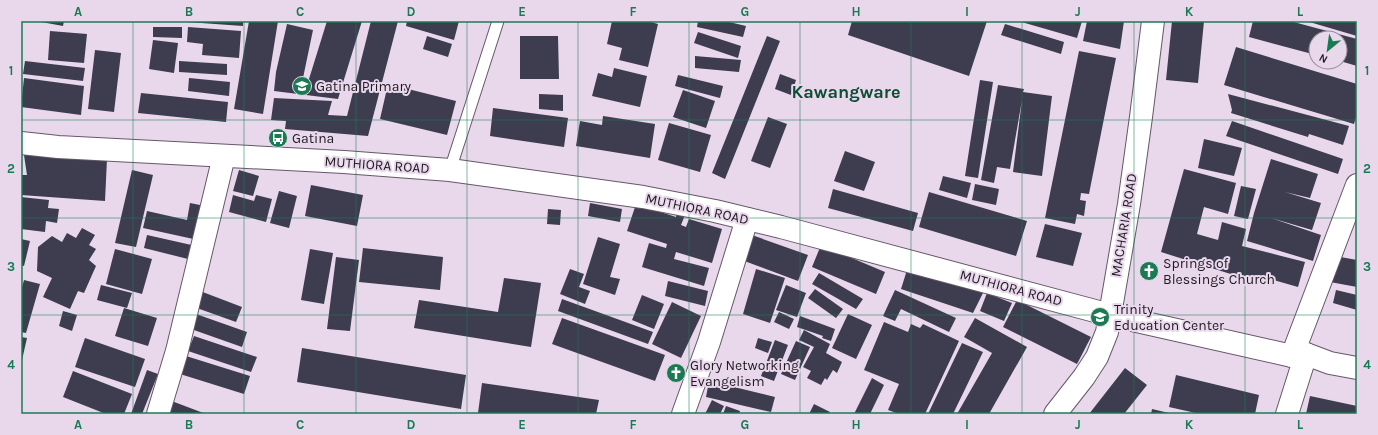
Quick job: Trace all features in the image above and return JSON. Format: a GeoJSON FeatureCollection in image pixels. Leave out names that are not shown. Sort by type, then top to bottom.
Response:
{"type":"FeatureCollection","features":[{"type":"Feature","properties":{"kind":"street","name":"MACHARIA ROAD"},"geometry":{"type":"LineString","coordinates":[[1055,414],[1084,378],[1097,357],[1107,332],[1129,204],[1153,21]]}},
{"type":"Feature","properties":{"kind":"street","name":"MUTHIORA ROAD"},"geometry":{"type":"LineString","coordinates":[[21,143],[58,148],[344,162],[450,170],[643,197],[747,219],[877,252],[1110,315],[1299,354],[1330,363],[1357,368]]}},
{"type":"Feature","properties":{"kind":"street"},"geometry":{"type":"LineString","coordinates":[[158,414],[177,351],[224,156]]}},
{"type":"Feature","properties":{"kind":"street"},"geometry":{"type":"LineString","coordinates":[[1287,414],[1299,354],[1357,185]]}},
{"type":"Feature","properties":{"kind":"street"},"geometry":{"type":"LineString","coordinates":[[683,414],[709,342],[747,219]]}},
{"type":"Feature","properties":{"kind":"lane"},"geometry":{"type":"LineString","coordinates":[[450,170],[498,21]]}},
{"type":"Feature","properties":{"kind":"building"},"geometry":{"type":"Polygon","coordinates":[[[36,21],[64,21],[63,26],[36,21]]]}},
{"type":"Feature","properties":{"kind":"building"},"geometry":{"type":"Polygon","coordinates":[[[243,21],[243,26],[187,22],[243,21]]]}},
{"type":"Feature","properties":{"kind":"building"},"geometry":{"type":"Polygon","coordinates":[[[249,21],[278,21],[263,114],[234,109],[249,21]]]}},
{"type":"Feature","properties":{"kind":"building"},"geometry":{"type":"Polygon","coordinates":[[[327,21],[362,21],[338,99],[274,91],[276,72],[287,24],[313,30],[303,78],[309,79],[327,21]]]}},
{"type":"Feature","properties":{"kind":"building"},"geometry":{"type":"Polygon","coordinates":[[[371,21],[398,21],[368,136],[285,129],[286,121],[271,120],[274,98],[332,101],[328,115],[347,116],[371,21]]]}},
{"type":"Feature","properties":{"kind":"building"},"geometry":{"type":"Polygon","coordinates":[[[407,21],[459,21],[454,40],[406,26],[407,21]]]}},
{"type":"Feature","properties":{"kind":"building"},"geometry":{"type":"Polygon","coordinates":[[[612,21],[647,21],[658,24],[648,67],[619,60],[622,48],[607,44],[612,21]]]}},
{"type":"Feature","properties":{"kind":"building"},"geometry":{"type":"Polygon","coordinates":[[[698,21],[725,21],[746,26],[743,37],[697,27],[698,21]]]}},
{"type":"Feature","properties":{"kind":"building"},"geometry":{"type":"Polygon","coordinates":[[[852,21],[987,21],[969,76],[848,35],[852,21]]]}},
{"type":"Feature","properties":{"kind":"building"},"geometry":{"type":"Polygon","coordinates":[[[1018,21],[1082,21],[1077,38],[1018,21]]]}},
{"type":"Feature","properties":{"kind":"building"},"geometry":{"type":"Polygon","coordinates":[[[1087,21],[1124,21],[1120,49],[1083,41],[1087,21]]]}},
{"type":"Feature","properties":{"kind":"building"},"geometry":{"type":"Polygon","coordinates":[[[1172,21],[1204,21],[1198,83],[1166,80],[1172,21]]]}},
{"type":"Feature","properties":{"kind":"building"},"geometry":{"type":"Polygon","coordinates":[[[1253,21],[1290,21],[1324,30],[1308,30],[1308,53],[1249,37],[1253,21]]]}},
{"type":"Feature","properties":{"kind":"building"},"geometry":{"type":"Polygon","coordinates":[[[1306,21],[1357,21],[1357,36],[1348,33],[1348,30],[1337,30],[1306,21]]]}},
{"type":"Feature","properties":{"kind":"building"},"geometry":{"type":"Polygon","coordinates":[[[1005,24],[1064,42],[1061,54],[1001,35],[1005,24]]]}},
{"type":"Feature","properties":{"kind":"building"},"geometry":{"type":"Polygon","coordinates":[[[153,27],[182,27],[182,38],[153,37],[153,27]]]}},
{"type":"Feature","properties":{"kind":"building"},"geometry":{"type":"Polygon","coordinates":[[[188,27],[241,31],[239,58],[202,55],[203,44],[187,42],[188,27]]]}},
{"type":"Feature","properties":{"kind":"building"},"geometry":{"type":"Polygon","coordinates":[[[50,31],[87,34],[84,63],[48,60],[50,31]]]}},
{"type":"Feature","properties":{"kind":"building"},"geometry":{"type":"Polygon","coordinates":[[[698,32],[741,46],[738,58],[694,43],[698,32]]]}},
{"type":"Feature","properties":{"kind":"building"},"geometry":{"type":"Polygon","coordinates":[[[427,36],[452,44],[448,57],[423,49],[427,36]]]}},
{"type":"Feature","properties":{"kind":"building"},"geometry":{"type":"Polygon","coordinates":[[[520,36],[558,36],[559,79],[520,79],[520,36]]]}},
{"type":"Feature","properties":{"kind":"building"},"geometry":{"type":"Polygon","coordinates":[[[767,36],[780,41],[725,179],[712,173],[767,36]]]}},
{"type":"Feature","properties":{"kind":"building"},"geometry":{"type":"Polygon","coordinates":[[[1348,37],[1357,39],[1357,66],[1348,63],[1348,37]]]}},
{"type":"Feature","properties":{"kind":"building"},"geometry":{"type":"Polygon","coordinates":[[[153,40],[178,43],[174,73],[149,69],[153,40]]]}},
{"type":"Feature","properties":{"kind":"building"},"geometry":{"type":"Polygon","coordinates":[[[1236,47],[1357,84],[1357,114],[1354,124],[1224,85],[1236,47]]]}},
{"type":"Feature","properties":{"kind":"building"},"geometry":{"type":"Polygon","coordinates":[[[95,50],[121,53],[114,112],[88,109],[95,50]]]}},
{"type":"Feature","properties":{"kind":"building"},"geometry":{"type":"Polygon","coordinates":[[[1079,51],[1116,58],[1089,194],[1081,193],[1080,200],[1086,201],[1084,216],[1077,214],[1075,224],[1045,218],[1079,51]]]}},
{"type":"Feature","properties":{"kind":"building"},"geometry":{"type":"Polygon","coordinates":[[[695,56],[741,60],[739,72],[695,68],[695,56]]]}},
{"type":"Feature","properties":{"kind":"building"},"geometry":{"type":"Polygon","coordinates":[[[25,61],[85,68],[83,81],[23,74],[25,61]]]}},
{"type":"Feature","properties":{"kind":"building"},"geometry":{"type":"Polygon","coordinates":[[[179,61],[227,64],[227,75],[179,72],[179,61]]]}},
{"type":"Feature","properties":{"kind":"building"},"geometry":{"type":"Polygon","coordinates":[[[614,68],[647,76],[640,107],[592,96],[598,73],[612,77],[614,68]]]}},
{"type":"Feature","properties":{"kind":"building"},"geometry":{"type":"Polygon","coordinates":[[[780,74],[796,80],[791,95],[775,89],[780,74]]]}},
{"type":"Feature","properties":{"kind":"building"},"geometry":{"type":"Polygon","coordinates":[[[678,75],[723,86],[720,98],[675,86],[678,75]]]}},
{"type":"Feature","properties":{"kind":"building"},"geometry":{"type":"Polygon","coordinates":[[[24,78],[84,86],[81,115],[21,107],[24,78]]]}},
{"type":"Feature","properties":{"kind":"building"},"geometry":{"type":"Polygon","coordinates":[[[189,78],[230,82],[229,96],[188,91],[189,78]]]}},
{"type":"Feature","properties":{"kind":"building"},"geometry":{"type":"Polygon","coordinates":[[[980,80],[993,82],[978,178],[965,176],[980,80]]]}},
{"type":"Feature","properties":{"kind":"building"},"geometry":{"type":"Polygon","coordinates":[[[388,84],[456,101],[447,135],[380,119],[388,84]]]}},
{"type":"Feature","properties":{"kind":"building"},"geometry":{"type":"Polygon","coordinates":[[[998,85],[1024,89],[1023,92],[1052,96],[1042,176],[1013,172],[1022,100],[1010,169],[997,167],[994,183],[981,180],[998,85]]]}},
{"type":"Feature","properties":{"kind":"building"},"geometry":{"type":"Polygon","coordinates":[[[683,90],[715,101],[706,128],[673,117],[683,90]]]}},
{"type":"Feature","properties":{"kind":"building"},"geometry":{"type":"Polygon","coordinates":[[[141,93],[228,102],[226,122],[138,113],[141,93]]]}},
{"type":"Feature","properties":{"kind":"building"},"geometry":{"type":"Polygon","coordinates":[[[539,94],[563,95],[563,111],[539,109],[539,94]]]}},
{"type":"Feature","properties":{"kind":"building"},"geometry":{"type":"Polygon","coordinates":[[[1228,94],[1349,126],[1343,145],[1309,134],[1308,137],[1231,113],[1232,110],[1228,94]]]}},
{"type":"Feature","properties":{"kind":"building"},"geometry":{"type":"Polygon","coordinates":[[[493,108],[568,118],[564,147],[490,136],[493,108]]]}},
{"type":"Feature","properties":{"kind":"building"},"geometry":{"type":"Polygon","coordinates":[[[603,116],[655,124],[650,158],[576,146],[580,121],[602,125],[603,116]]]}},
{"type":"Feature","properties":{"kind":"building"},"geometry":{"type":"Polygon","coordinates":[[[768,117],[787,124],[770,168],[751,161],[768,117]]]}},
{"type":"Feature","properties":{"kind":"building"},"geometry":{"type":"Polygon","coordinates":[[[1232,121],[1343,159],[1338,174],[1226,136],[1232,121]]]}},
{"type":"Feature","properties":{"kind":"building"},"geometry":{"type":"Polygon","coordinates":[[[669,123],[711,135],[700,172],[658,160],[669,123]]]}},
{"type":"Feature","properties":{"kind":"building"},"geometry":{"type":"Polygon","coordinates":[[[1204,139],[1242,148],[1234,176],[1198,168],[1204,139]]]}},
{"type":"Feature","properties":{"kind":"building"},"geometry":{"type":"Polygon","coordinates":[[[845,151],[875,162],[864,191],[834,181],[845,151]]]}},
{"type":"Feature","properties":{"kind":"building"},"geometry":{"type":"Polygon","coordinates":[[[24,155],[107,159],[105,201],[21,195],[21,175],[27,175],[24,155]]]}},
{"type":"Feature","properties":{"kind":"building"},"geometry":{"type":"Polygon","coordinates":[[[1271,159],[1318,174],[1310,198],[1285,192],[1321,203],[1312,230],[1271,218],[1321,235],[1313,261],[1247,241],[1271,159]]]}},
{"type":"Feature","properties":{"kind":"building"},"geometry":{"type":"Polygon","coordinates":[[[1184,169],[1236,183],[1228,214],[1204,207],[1197,234],[1218,240],[1222,222],[1246,229],[1242,246],[1305,262],[1298,287],[1260,276],[1259,283],[1161,252],[1184,169]]]}},
{"type":"Feature","properties":{"kind":"building"},"geometry":{"type":"Polygon","coordinates":[[[132,170],[153,175],[136,247],[115,243],[132,170]]]}},
{"type":"Feature","properties":{"kind":"building"},"geometry":{"type":"Polygon","coordinates":[[[239,170],[259,176],[253,196],[233,191],[239,170]]]}},
{"type":"Feature","properties":{"kind":"building"},"geometry":{"type":"Polygon","coordinates":[[[943,176],[971,183],[967,198],[939,190],[943,176]]]}},
{"type":"Feature","properties":{"kind":"building"},"geometry":{"type":"Polygon","coordinates":[[[975,184],[999,189],[996,205],[972,200],[975,184]]]}},
{"type":"Feature","properties":{"kind":"building"},"geometry":{"type":"Polygon","coordinates":[[[311,185],[363,195],[357,226],[305,216],[311,185]]]}},
{"type":"Feature","properties":{"kind":"building"},"geometry":{"type":"Polygon","coordinates":[[[1241,186],[1256,189],[1248,219],[1234,216],[1241,186]]]}},
{"type":"Feature","properties":{"kind":"building"},"geometry":{"type":"Polygon","coordinates":[[[833,189],[918,213],[913,231],[828,208],[833,189]]]}},
{"type":"Feature","properties":{"kind":"building"},"geometry":{"type":"Polygon","coordinates":[[[279,191],[297,196],[289,228],[270,223],[279,191]]]}},
{"type":"Feature","properties":{"kind":"building"},"geometry":{"type":"Polygon","coordinates":[[[929,192],[1027,221],[1016,256],[919,227],[929,192]]]}},
{"type":"Feature","properties":{"kind":"building"},"geometry":{"type":"Polygon","coordinates":[[[233,195],[254,201],[256,195],[272,199],[266,222],[229,212],[233,195]]]}},
{"type":"Feature","properties":{"kind":"building"},"geometry":{"type":"Polygon","coordinates":[[[21,197],[49,200],[48,208],[59,209],[57,223],[46,221],[45,232],[21,229],[21,197]]]}},
{"type":"Feature","properties":{"kind":"building"},"geometry":{"type":"Polygon","coordinates":[[[190,203],[205,206],[198,240],[143,228],[147,211],[187,220],[190,203]]]}},
{"type":"Feature","properties":{"kind":"building"},"geometry":{"type":"Polygon","coordinates":[[[590,203],[622,209],[620,222],[588,216],[590,203]]]}},
{"type":"Feature","properties":{"kind":"building"},"geometry":{"type":"Polygon","coordinates":[[[636,204],[676,217],[677,213],[685,215],[681,225],[686,227],[689,219],[722,229],[712,263],[676,252],[674,259],[709,268],[704,286],[642,267],[649,243],[666,248],[667,244],[627,231],[636,204]]]}},
{"type":"Feature","properties":{"kind":"building"},"geometry":{"type":"Polygon","coordinates":[[[548,209],[561,210],[560,225],[547,224],[548,209]]]}},
{"type":"Feature","properties":{"kind":"building"},"geometry":{"type":"Polygon","coordinates":[[[1045,224],[1082,233],[1073,266],[1036,257],[1045,224]]]}},
{"type":"Feature","properties":{"kind":"building"},"geometry":{"type":"Polygon","coordinates":[[[82,228],[95,235],[89,245],[96,249],[89,260],[96,266],[84,293],[78,291],[70,309],[43,297],[52,278],[37,271],[38,247],[52,236],[62,242],[67,233],[76,238],[82,228]]]}},
{"type":"Feature","properties":{"kind":"building"},"geometry":{"type":"Polygon","coordinates":[[[749,234],[808,255],[798,281],[739,259],[749,234]]]}},
{"type":"Feature","properties":{"kind":"building"},"geometry":{"type":"Polygon","coordinates":[[[147,235],[196,246],[192,260],[144,248],[147,235]]]}},
{"type":"Feature","properties":{"kind":"building"},"geometry":{"type":"Polygon","coordinates":[[[598,237],[620,244],[610,277],[620,279],[615,295],[583,284],[598,237]]]}},
{"type":"Feature","properties":{"kind":"building"},"geometry":{"type":"Polygon","coordinates":[[[21,239],[30,241],[24,266],[21,265],[21,239]]]}},
{"type":"Feature","properties":{"kind":"building"},"geometry":{"type":"Polygon","coordinates":[[[821,245],[885,272],[876,294],[812,267],[821,245]]]}},
{"type":"Feature","properties":{"kind":"building"},"geometry":{"type":"Polygon","coordinates":[[[363,248],[443,257],[440,290],[359,282],[363,248]]]}},
{"type":"Feature","properties":{"kind":"building"},"geometry":{"type":"Polygon","coordinates":[[[115,249],[152,259],[142,294],[106,284],[115,249]]]}},
{"type":"Feature","properties":{"kind":"building"},"geometry":{"type":"Polygon","coordinates":[[[310,249],[333,253],[324,304],[301,300],[310,249]]]}},
{"type":"Feature","properties":{"kind":"building"},"geometry":{"type":"Polygon","coordinates":[[[1335,256],[1357,260],[1357,287],[1330,282],[1335,256]]]}},
{"type":"Feature","properties":{"kind":"building"},"geometry":{"type":"Polygon","coordinates":[[[336,257],[359,260],[350,331],[327,329],[336,257]]]}},
{"type":"Feature","properties":{"kind":"building"},"geometry":{"type":"Polygon","coordinates":[[[570,269],[584,274],[579,287],[590,291],[585,304],[560,294],[570,269]]]}},
{"type":"Feature","properties":{"kind":"building"},"geometry":{"type":"Polygon","coordinates":[[[756,269],[785,278],[770,323],[743,314],[756,269]]]}},
{"type":"Feature","properties":{"kind":"building"},"geometry":{"type":"Polygon","coordinates":[[[907,270],[983,293],[973,313],[901,289],[907,270]]]}},
{"type":"Feature","properties":{"kind":"building"},"geometry":{"type":"Polygon","coordinates":[[[819,273],[863,299],[856,309],[812,284],[819,273]]]}},
{"type":"Feature","properties":{"kind":"building"},"geometry":{"type":"Polygon","coordinates":[[[504,278],[541,283],[531,347],[414,328],[419,300],[498,312],[504,278]]]}},
{"type":"Feature","properties":{"kind":"building"},"geometry":{"type":"Polygon","coordinates":[[[24,280],[40,284],[26,333],[21,332],[21,291],[24,280]]]}},
{"type":"Feature","properties":{"kind":"building"},"geometry":{"type":"Polygon","coordinates":[[[668,281],[708,291],[705,306],[665,296],[668,281]]]}},
{"type":"Feature","properties":{"kind":"building"},"geometry":{"type":"Polygon","coordinates":[[[101,285],[132,293],[127,308],[97,300],[101,285]]]}},
{"type":"Feature","properties":{"kind":"building"},"geometry":{"type":"Polygon","coordinates":[[[786,285],[806,293],[797,317],[776,310],[786,285]]]}},
{"type":"Feature","properties":{"kind":"building"},"geometry":{"type":"Polygon","coordinates":[[[815,289],[843,309],[836,318],[808,298],[815,289]]]}},
{"type":"Feature","properties":{"kind":"building"},"geometry":{"type":"Polygon","coordinates":[[[895,290],[956,318],[949,332],[901,309],[895,321],[883,316],[895,290]]]}},
{"type":"Feature","properties":{"kind":"building"},"geometry":{"type":"Polygon","coordinates":[[[1336,290],[1357,295],[1357,310],[1333,303],[1336,290]]]}},
{"type":"Feature","properties":{"kind":"building"},"geometry":{"type":"Polygon","coordinates":[[[200,291],[242,307],[236,322],[194,307],[200,291]]]}},
{"type":"Feature","properties":{"kind":"building"},"geometry":{"type":"Polygon","coordinates":[[[987,293],[1012,303],[1004,321],[980,311],[987,293]]]}},
{"type":"Feature","properties":{"kind":"building"},"geometry":{"type":"Polygon","coordinates":[[[642,295],[664,304],[654,329],[632,320],[642,295]]]}},
{"type":"Feature","properties":{"kind":"building"},"geometry":{"type":"Polygon","coordinates":[[[562,299],[653,332],[648,344],[558,311],[562,299]]]}},
{"type":"Feature","properties":{"kind":"building"},"geometry":{"type":"Polygon","coordinates":[[[1017,300],[1091,337],[1077,364],[1003,327],[1017,300]]]}},
{"type":"Feature","properties":{"kind":"building"},"geometry":{"type":"Polygon","coordinates":[[[672,302],[701,316],[681,358],[652,344],[672,302]]]}},
{"type":"Feature","properties":{"kind":"building"},"geometry":{"type":"Polygon","coordinates":[[[124,308],[157,318],[148,346],[115,336],[124,308]]]}},
{"type":"Feature","properties":{"kind":"building"},"geometry":{"type":"Polygon","coordinates":[[[63,311],[77,315],[72,331],[59,326],[63,311]]]}},
{"type":"Feature","properties":{"kind":"building"},"geometry":{"type":"Polygon","coordinates":[[[779,312],[794,319],[789,329],[774,322],[779,312]]]}},
{"type":"Feature","properties":{"kind":"building"},"geometry":{"type":"Polygon","coordinates":[[[196,314],[247,332],[242,347],[191,329],[196,314]]]}},
{"type":"Feature","properties":{"kind":"building"},"geometry":{"type":"Polygon","coordinates":[[[848,314],[872,325],[856,359],[832,348],[848,314]]]}},
{"type":"Feature","properties":{"kind":"building"},"geometry":{"type":"Polygon","coordinates":[[[800,316],[835,329],[831,341],[822,338],[823,336],[797,327],[800,316]]]}},
{"type":"Feature","properties":{"kind":"building"},"geometry":{"type":"Polygon","coordinates":[[[562,318],[665,355],[655,381],[552,344],[562,318]]]}},
{"type":"Feature","properties":{"kind":"building"},"geometry":{"type":"Polygon","coordinates":[[[975,318],[1027,347],[989,414],[957,414],[992,353],[964,337],[975,318]]]}},
{"type":"Feature","properties":{"kind":"building"},"geometry":{"type":"Polygon","coordinates":[[[884,322],[908,332],[911,324],[920,328],[923,324],[959,341],[925,414],[899,414],[888,410],[899,384],[864,370],[884,322]]]}},
{"type":"Feature","properties":{"kind":"building"},"geometry":{"type":"Polygon","coordinates":[[[804,330],[830,344],[826,353],[842,362],[837,373],[833,370],[827,380],[825,378],[821,385],[807,378],[811,371],[803,367],[814,347],[799,340],[804,330]]]}},
{"type":"Feature","properties":{"kind":"building"},"geometry":{"type":"Polygon","coordinates":[[[194,336],[257,357],[251,372],[188,351],[194,336]]]}},
{"type":"Feature","properties":{"kind":"building"},"geometry":{"type":"Polygon","coordinates":[[[21,337],[27,338],[22,360],[21,360],[21,337]]]}},
{"type":"Feature","properties":{"kind":"building"},"geometry":{"type":"Polygon","coordinates":[[[85,338],[145,359],[135,387],[75,367],[85,338]]]}},
{"type":"Feature","properties":{"kind":"building"},"geometry":{"type":"Polygon","coordinates":[[[758,338],[772,342],[768,353],[755,348],[758,338]]]}},
{"type":"Feature","properties":{"kind":"building"},"geometry":{"type":"Polygon","coordinates":[[[775,340],[788,345],[774,381],[761,376],[775,340]]]}},
{"type":"Feature","properties":{"kind":"building"},"geometry":{"type":"Polygon","coordinates":[[[796,341],[810,347],[795,380],[781,374],[796,341]]]}},
{"type":"Feature","properties":{"kind":"building"},"geometry":{"type":"Polygon","coordinates":[[[962,343],[983,352],[953,414],[928,414],[962,343]]]}},
{"type":"Feature","properties":{"kind":"building"},"geometry":{"type":"Polygon","coordinates":[[[302,348],[466,375],[461,409],[297,382],[302,348]]]}},
{"type":"Feature","properties":{"kind":"building"},"geometry":{"type":"Polygon","coordinates":[[[186,356],[250,376],[244,394],[180,374],[186,356]]]}},
{"type":"Feature","properties":{"kind":"building"},"geometry":{"type":"Polygon","coordinates":[[[1125,368],[1147,385],[1124,414],[1089,414],[1125,368]]]}},
{"type":"Feature","properties":{"kind":"building"},"geometry":{"type":"Polygon","coordinates":[[[147,370],[158,374],[142,414],[131,414],[147,370]]]}},
{"type":"Feature","properties":{"kind":"building"},"geometry":{"type":"Polygon","coordinates":[[[73,371],[132,394],[124,414],[106,414],[63,397],[73,371]]]}},
{"type":"Feature","properties":{"kind":"building"},"geometry":{"type":"Polygon","coordinates":[[[1176,375],[1259,395],[1255,414],[1200,414],[1169,407],[1176,375]]]}},
{"type":"Feature","properties":{"kind":"building"},"geometry":{"type":"Polygon","coordinates":[[[872,378],[884,385],[870,414],[854,414],[872,378]]]}},
{"type":"Feature","properties":{"kind":"building"},"geometry":{"type":"Polygon","coordinates":[[[709,381],[775,397],[771,412],[706,397],[709,381]]]}},
{"type":"Feature","properties":{"kind":"building"},"geometry":{"type":"Polygon","coordinates":[[[482,383],[599,400],[596,414],[478,413],[482,383]]]}},
{"type":"Feature","properties":{"kind":"building"},"geometry":{"type":"Polygon","coordinates":[[[1310,396],[1357,406],[1357,414],[1306,414],[1310,396]]]}},
{"type":"Feature","properties":{"kind":"building"},"geometry":{"type":"Polygon","coordinates":[[[169,400],[206,414],[165,414],[169,400]]]}},
{"type":"Feature","properties":{"kind":"building"},"geometry":{"type":"Polygon","coordinates":[[[712,400],[724,406],[720,414],[705,414],[712,400]]]}},
{"type":"Feature","properties":{"kind":"building"},"geometry":{"type":"Polygon","coordinates":[[[814,404],[830,412],[829,414],[809,414],[814,404]]]}},
{"type":"Feature","properties":{"kind":"building"},"geometry":{"type":"Polygon","coordinates":[[[726,406],[740,411],[739,414],[723,414],[726,406]]]}},
{"type":"Feature","properties":{"kind":"building"},"geometry":{"type":"Polygon","coordinates":[[[1152,409],[1169,413],[1169,414],[1151,414],[1152,409]]]}},
{"type":"Feature","properties":{"kind":"place","name":"Gatina Primary"},"geometry":{"type":"Point","coordinates":[302,86]}},
{"type":"Feature","properties":{"kind":"place","name":"Gatina"},"geometry":{"type":"Point","coordinates":[278,138]}},
{"type":"Feature","properties":{"kind":"place","name":"Springs of Blessings Church"},"geometry":{"type":"Point","coordinates":[1149,271]}},
{"type":"Feature","properties":{"kind":"place","name":"Trinity Education Center"},"geometry":{"type":"Point","coordinates":[1100,317]}},
{"type":"Feature","properties":{"kind":"place","name":"Glory Networking Evangelism"},"geometry":{"type":"Point","coordinates":[676,373]}},
{"type":"Feature","properties":{"kind":"district","name":"Kawangware"},"geometry":{"type":"Point","coordinates":[846,92]}}]}
